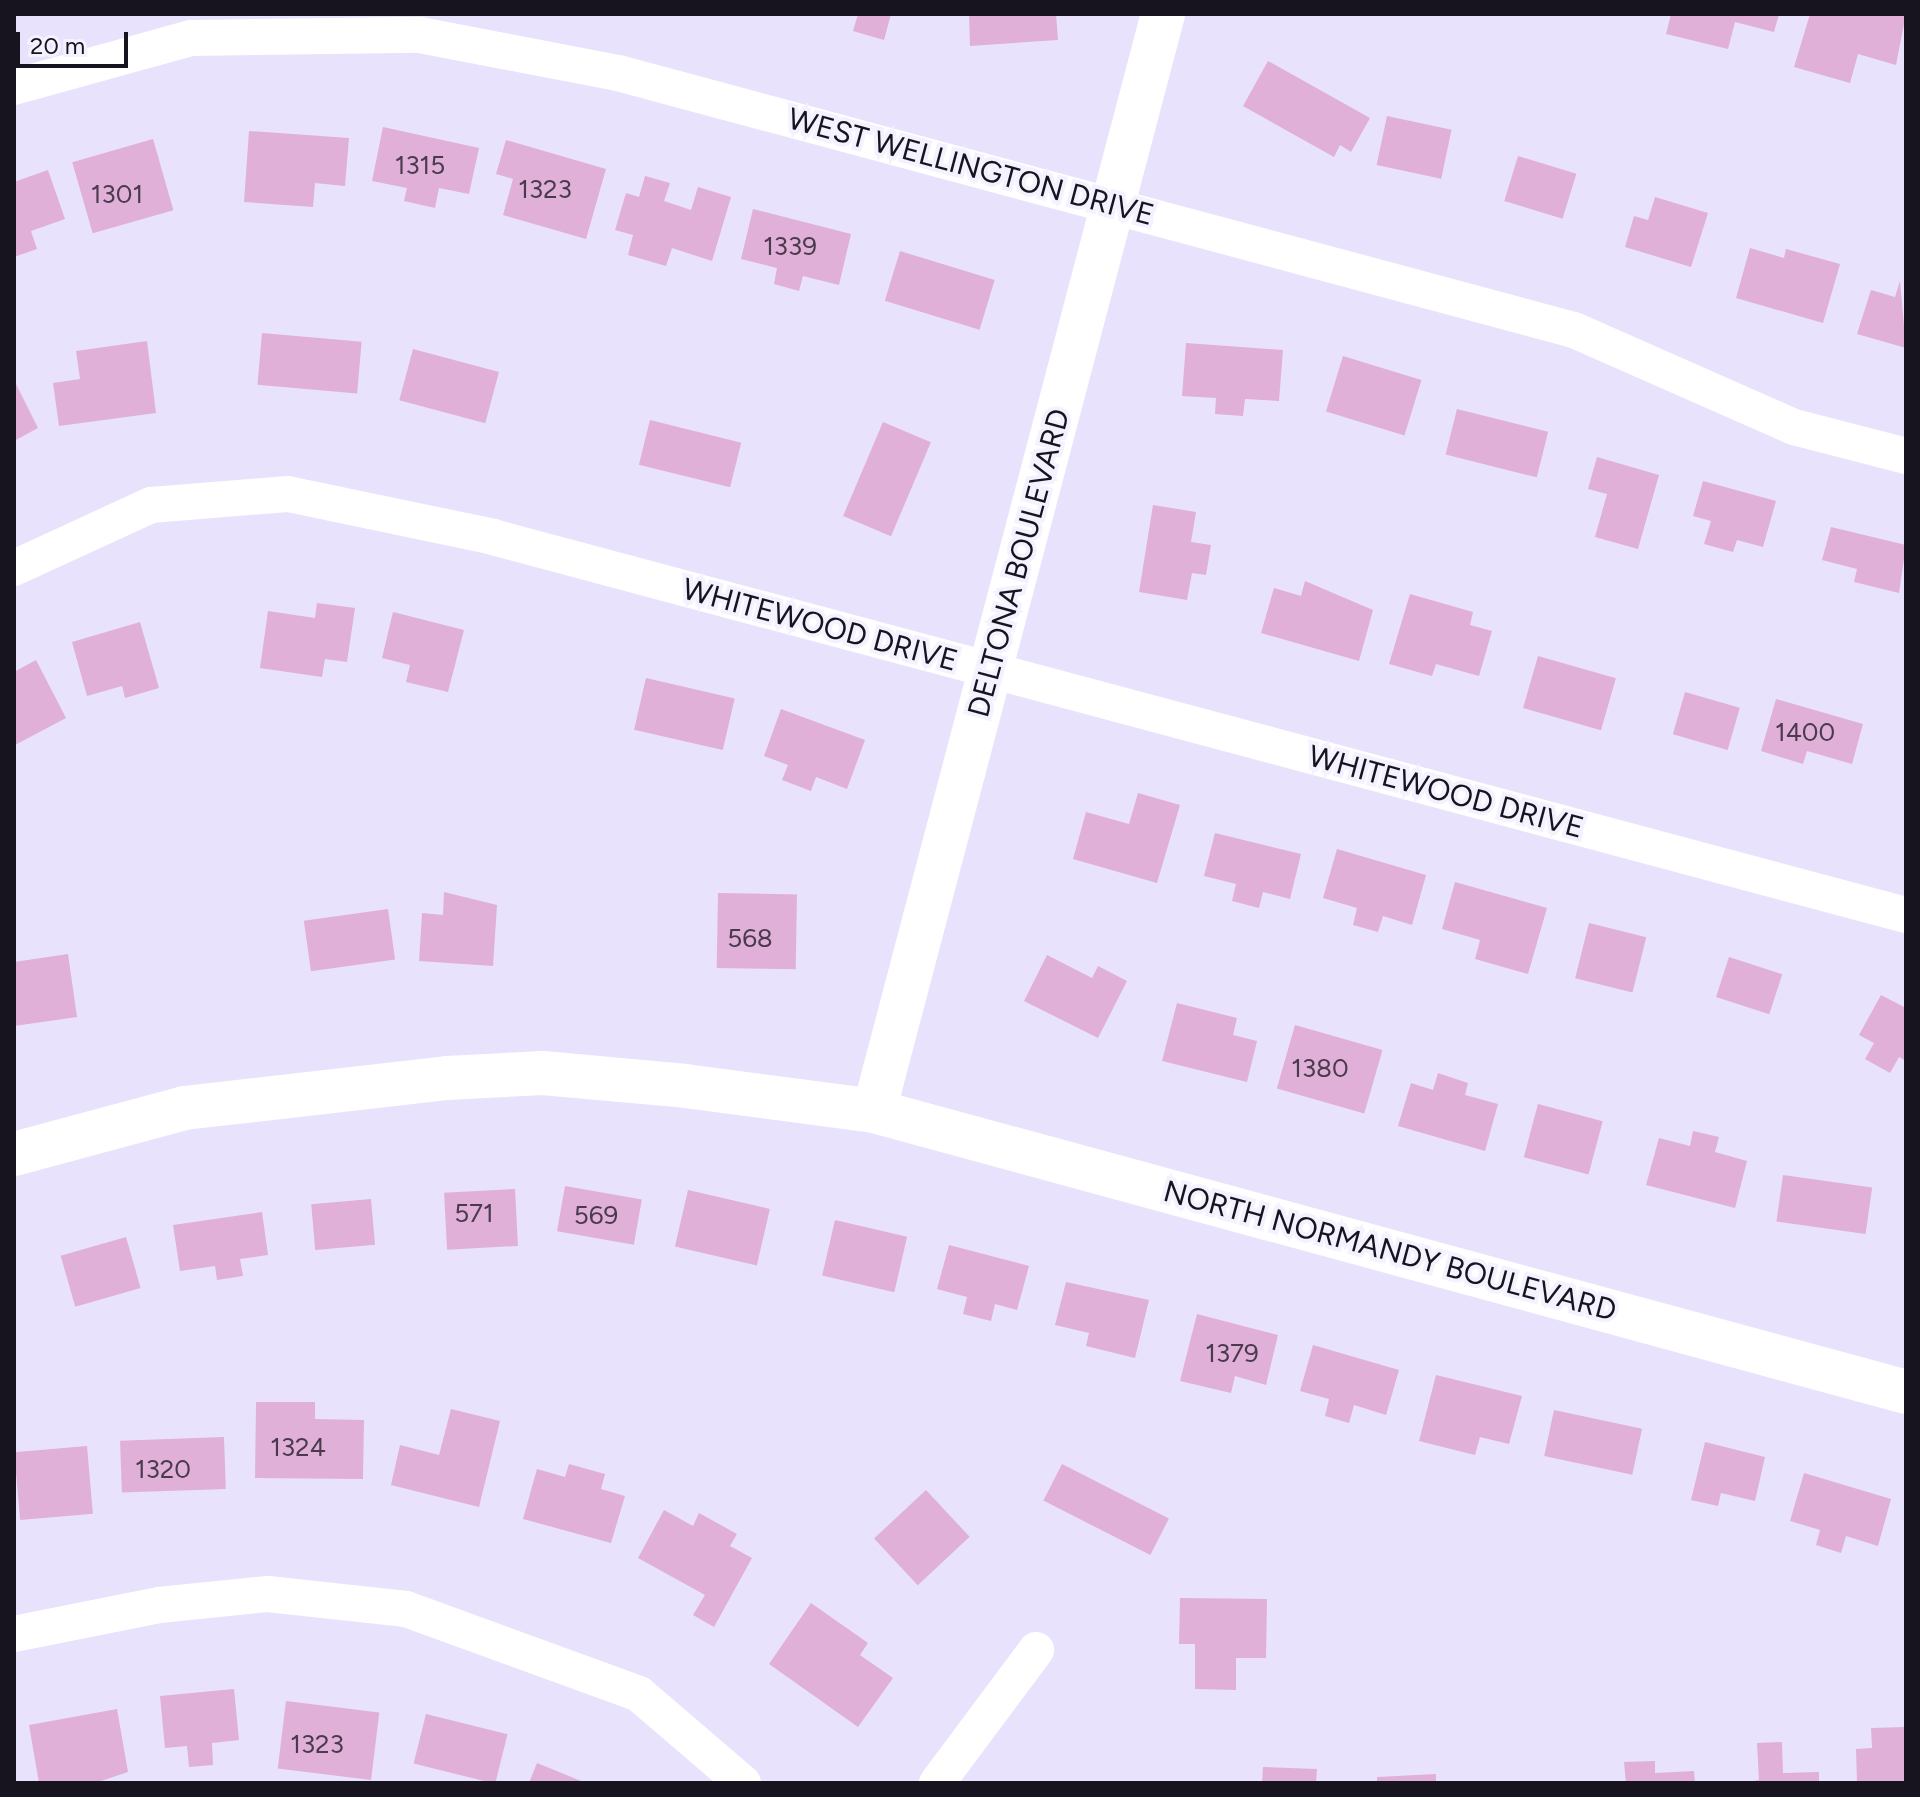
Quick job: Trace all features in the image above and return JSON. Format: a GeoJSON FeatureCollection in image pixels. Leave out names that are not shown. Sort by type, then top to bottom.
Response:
{"type":"FeatureCollection","features":[{"type":"Feature","properties":{"kind":"street","name":"DELTONA BOULEVARD"},"geometry":{"type":"LineString","coordinates":[[874,1111],[1163,14]]}},
{"type":"Feature","properties":{"kind":"street","name":"WEST WELLINGTON DRIVE"},"geometry":{"type":"LineString","coordinates":[[14,87],[191,38],[420,35],[618,73],[1574,330],[1794,427],[1906,456]]}},
{"type":"Feature","properties":{"kind":"street","name":"WHITEWOOD DRIVE"},"geometry":{"type":"LineString","coordinates":[[14,568],[151,505],[288,494],[493,537],[1906,915]]}},
{"type":"Feature","properties":{"kind":"street","name":"NORTH NORMANDY BOULEVARD"},"geometry":{"type":"LineString","coordinates":[[14,1154],[184,1108],[460,1077],[543,1073],[874,1111],[1906,1392]]}},
{"type":"Feature","properties":{"kind":"street"},"geometry":{"type":"LineString","coordinates":[[14,1634],[159,1605],[268,1594],[406,1609],[639,1694],[743,1783]]}},
{"type":"Feature","properties":{"kind":"street"},"geometry":{"type":"LineString","coordinates":[[937,1783],[1036,1650]]}},
{"type":"Feature","properties":{"kind":"building"},"geometry":{"type":"Polygon","coordinates":[[[858,14],[891,14],[884,40],[853,31],[858,14]]]}},
{"type":"Feature","properties":{"kind":"building"},"geometry":{"type":"Polygon","coordinates":[[[969,14],[1056,14],[1058,40],[970,46],[969,14]]]}},
{"type":"Feature","properties":{"kind":"building"},"geometry":{"type":"Polygon","coordinates":[[[1671,14],[1779,14],[1774,32],[1735,22],[1728,49],[1666,34],[1671,14]]]}},
{"type":"Feature","properties":{"kind":"building"},"geometry":{"type":"Polygon","coordinates":[[[1810,14],[1906,14],[1896,65],[1858,54],[1850,83],[1794,67],[1810,14]]]}},
{"type":"Feature","properties":{"kind":"building"},"geometry":{"type":"Polygon","coordinates":[[[1268,61],[1370,118],[1351,152],[1340,145],[1334,157],[1243,106],[1268,61]]]}},
{"type":"Feature","properties":{"kind":"building"},"geometry":{"type":"Polygon","coordinates":[[[1387,116],[1452,130],[1441,179],[1377,165],[1387,116]]]}},
{"type":"Feature","properties":{"kind":"building"},"geometry":{"type":"Polygon","coordinates":[[[383,127],[479,148],[469,194],[439,188],[435,208],[404,201],[407,188],[372,181],[383,127]]]}},
{"type":"Feature","properties":{"kind":"building"},"geometry":{"type":"Polygon","coordinates":[[[249,131],[349,138],[345,186],[315,183],[313,207],[244,202],[249,131]]]}},
{"type":"Feature","properties":{"kind":"building"},"geometry":{"type":"Polygon","coordinates":[[[153,139],[173,210],[93,233],[72,162],[153,139]]]}},
{"type":"Feature","properties":{"kind":"building"},"geometry":{"type":"Polygon","coordinates":[[[506,140],[606,169],[586,239],[503,215],[513,179],[496,174],[506,140]]]}},
{"type":"Feature","properties":{"kind":"building"},"geometry":{"type":"Polygon","coordinates":[[[1518,156],[1576,174],[1563,219],[1504,201],[1518,156]]]}},
{"type":"Feature","properties":{"kind":"building"},"geometry":{"type":"Polygon","coordinates":[[[48,170],[65,219],[31,231],[37,249],[14,257],[14,182],[48,170]]]}},
{"type":"Feature","properties":{"kind":"building"},"geometry":{"type":"Polygon","coordinates":[[[645,176],[670,183],[664,201],[691,210],[698,187],[731,197],[712,261],[672,248],[666,266],[628,255],[633,235],[615,230],[626,193],[639,197],[645,176]]]}},
{"type":"Feature","properties":{"kind":"building"},"geometry":{"type":"Polygon","coordinates":[[[1655,197],[1708,213],[1691,267],[1625,247],[1634,216],[1648,220],[1655,197]]]}},
{"type":"Feature","properties":{"kind":"building"},"geometry":{"type":"Polygon","coordinates":[[[753,209],[851,234],[839,285],[803,276],[799,291],[774,284],[777,268],[741,259],[753,209]]]}},
{"type":"Feature","properties":{"kind":"building"},"geometry":{"type":"Polygon","coordinates":[[[1750,248],[1784,258],[1786,249],[1840,264],[1823,323],[1736,298],[1750,248]]]}},
{"type":"Feature","properties":{"kind":"building"},"geometry":{"type":"Polygon","coordinates":[[[900,251],[995,280],[979,330],[885,301],[900,251]]]}},
{"type":"Feature","properties":{"kind":"building"},"geometry":{"type":"Polygon","coordinates":[[[1900,281],[1906,348],[1857,334],[1871,290],[1895,297],[1900,281]]]}},
{"type":"Feature","properties":{"kind":"building"},"geometry":{"type":"Polygon","coordinates":[[[262,333],[362,342],[357,394],[257,385],[262,333]]]}},
{"type":"Feature","properties":{"kind":"building"},"geometry":{"type":"Polygon","coordinates":[[[147,341],[156,413],[59,426],[53,383],[80,379],[76,351],[147,341]]]}},
{"type":"Feature","properties":{"kind":"building"},"geometry":{"type":"Polygon","coordinates":[[[1186,343],[1283,350],[1279,401],[1245,399],[1243,416],[1215,414],[1216,398],[1182,396],[1186,343]]]}},
{"type":"Feature","properties":{"kind":"building"},"geometry":{"type":"Polygon","coordinates":[[[413,349],[499,372],[485,423],[399,400],[413,349]]]}},
{"type":"Feature","properties":{"kind":"building"},"geometry":{"type":"Polygon","coordinates":[[[1343,356],[1421,380],[1404,435],[1326,411],[1343,356]]]}},
{"type":"Feature","properties":{"kind":"building"},"geometry":{"type":"Polygon","coordinates":[[[14,380],[38,428],[14,441],[14,380]]]}},
{"type":"Feature","properties":{"kind":"building"},"geometry":{"type":"Polygon","coordinates":[[[1457,409],[1548,432],[1537,477],[1446,455],[1457,409]]]}},
{"type":"Feature","properties":{"kind":"building"},"geometry":{"type":"Polygon","coordinates":[[[650,420],[741,443],[730,487],[639,465],[650,420]]]}},
{"type":"Feature","properties":{"kind":"building"},"geometry":{"type":"Polygon","coordinates":[[[883,422],[931,442],[891,536],[843,516],[883,422]]]}},
{"type":"Feature","properties":{"kind":"building"},"geometry":{"type":"Polygon","coordinates":[[[1597,457],[1659,475],[1638,549],[1595,537],[1607,494],[1588,489],[1597,457]]]}},
{"type":"Feature","properties":{"kind":"building"},"geometry":{"type":"Polygon","coordinates":[[[1703,481],[1776,501],[1763,547],[1737,540],[1733,552],[1704,544],[1711,521],[1693,516],[1703,481]]]}},
{"type":"Feature","properties":{"kind":"building"},"geometry":{"type":"Polygon","coordinates":[[[1153,505],[1196,512],[1191,542],[1211,545],[1206,575],[1192,573],[1187,600],[1139,592],[1153,505]]]}},
{"type":"Feature","properties":{"kind":"building"},"geometry":{"type":"Polygon","coordinates":[[[1831,527],[1906,545],[1899,593],[1854,582],[1857,569],[1822,560],[1831,527]]]}},
{"type":"Feature","properties":{"kind":"building"},"geometry":{"type":"Polygon","coordinates":[[[1305,581],[1373,610],[1359,661],[1261,633],[1274,588],[1301,596],[1305,581]]]}},
{"type":"Feature","properties":{"kind":"building"},"geometry":{"type":"Polygon","coordinates":[[[1410,594],[1473,612],[1470,625],[1492,631],[1479,676],[1436,664],[1432,676],[1389,664],[1410,594]]]}},
{"type":"Feature","properties":{"kind":"building"},"geometry":{"type":"Polygon","coordinates":[[[317,603],[355,608],[347,662],[325,659],[322,677],[260,668],[268,611],[315,618],[317,603]]]}},
{"type":"Feature","properties":{"kind":"building"},"geometry":{"type":"Polygon","coordinates":[[[393,612],[464,630],[448,692],[406,682],[410,665],[382,658],[393,612]]]}},
{"type":"Feature","properties":{"kind":"building"},"geometry":{"type":"Polygon","coordinates":[[[140,622],[159,688],[125,698],[122,686],[87,696],[72,642],[140,622]]]}},
{"type":"Feature","properties":{"kind":"building"},"geometry":{"type":"Polygon","coordinates":[[[1538,656],[1616,678],[1601,730],[1523,708],[1538,656]]]}},
{"type":"Feature","properties":{"kind":"building"},"geometry":{"type":"Polygon","coordinates":[[[36,660],[66,718],[15,745],[14,672],[36,660]]]}},
{"type":"Feature","properties":{"kind":"building"},"geometry":{"type":"Polygon","coordinates":[[[646,678],[735,698],[723,750],[634,730],[646,678]]]}},
{"type":"Feature","properties":{"kind":"building"},"geometry":{"type":"Polygon","coordinates":[[[1685,692],[1740,708],[1728,750],[1673,734],[1685,692]]]}},
{"type":"Feature","properties":{"kind":"building"},"geometry":{"type":"Polygon","coordinates":[[[1776,699],[1863,724],[1852,764],[1807,751],[1803,764],[1761,751],[1776,699]]]}},
{"type":"Feature","properties":{"kind":"building"},"geometry":{"type":"Polygon","coordinates":[[[781,709],[865,740],[847,789],[816,777],[811,791],[782,780],[788,765],[764,756],[781,709]]]}},
{"type":"Feature","properties":{"kind":"building"},"geometry":{"type":"Polygon","coordinates":[[[1138,793],[1180,805],[1157,883],[1073,859],[1086,812],[1129,824],[1138,793]]]}},
{"type":"Feature","properties":{"kind":"building"},"geometry":{"type":"Polygon","coordinates":[[[1215,833],[1301,854],[1290,899],[1263,892],[1259,908],[1232,901],[1236,884],[1204,876],[1215,833]]]}},
{"type":"Feature","properties":{"kind":"building"},"geometry":{"type":"Polygon","coordinates":[[[1337,849],[1426,875],[1412,925],[1383,916],[1378,932],[1353,925],[1357,908],[1323,898],[1337,849]]]}},
{"type":"Feature","properties":{"kind":"building"},"geometry":{"type":"Polygon","coordinates":[[[1455,882],[1547,908],[1528,974],[1475,959],[1480,940],[1442,929],[1455,882]]]}},
{"type":"Feature","properties":{"kind":"building"},"geometry":{"type":"Polygon","coordinates":[[[444,892],[497,905],[493,966],[419,961],[422,913],[443,915],[444,892]]]}},
{"type":"Feature","properties":{"kind":"building"},"geometry":{"type":"Polygon","coordinates":[[[718,893],[797,894],[796,969],[717,968],[718,893]]]}},
{"type":"Feature","properties":{"kind":"building"},"geometry":{"type":"Polygon","coordinates":[[[388,909],[395,960],[311,971],[304,921],[388,909]]]}},
{"type":"Feature","properties":{"kind":"building"},"geometry":{"type":"Polygon","coordinates":[[[1589,923],[1646,937],[1632,993],[1575,978],[1589,923]]]}},
{"type":"Feature","properties":{"kind":"building"},"geometry":{"type":"Polygon","coordinates":[[[68,954],[77,1017],[14,1026],[14,962],[68,954]]]}},
{"type":"Feature","properties":{"kind":"building"},"geometry":{"type":"Polygon","coordinates":[[[1047,955],[1092,978],[1098,966],[1127,981],[1098,1038],[1024,1001],[1047,955]]]}},
{"type":"Feature","properties":{"kind":"building"},"geometry":{"type":"Polygon","coordinates":[[[1729,957],[1782,974],[1769,1014],[1716,997],[1729,957]]]}},
{"type":"Feature","properties":{"kind":"building"},"geometry":{"type":"Polygon","coordinates":[[[1881,995],[1906,1008],[1906,1061],[1899,1057],[1890,1073],[1865,1059],[1874,1043],[1859,1035],[1881,995]]]}},
{"type":"Feature","properties":{"kind":"building"},"geometry":{"type":"Polygon","coordinates":[[[1177,1003],[1237,1018],[1233,1035],[1257,1041],[1247,1082],[1162,1061],[1177,1003]]]}},
{"type":"Feature","properties":{"kind":"building"},"geometry":{"type":"Polygon","coordinates":[[[1295,1025],[1382,1050],[1364,1114],[1277,1088],[1295,1025]]]}},
{"type":"Feature","properties":{"kind":"building"},"geometry":{"type":"Polygon","coordinates":[[[1438,1073],[1468,1083],[1465,1095],[1498,1104],[1485,1151],[1398,1126],[1411,1083],[1433,1090],[1438,1073]]]}},
{"type":"Feature","properties":{"kind":"building"},"geometry":{"type":"Polygon","coordinates":[[[1538,1104],[1603,1121],[1588,1174],[1524,1157],[1538,1104]]]}},
{"type":"Feature","properties":{"kind":"building"},"geometry":{"type":"Polygon","coordinates":[[[1693,1131],[1719,1137],[1715,1152],[1747,1161],[1735,1208],[1646,1185],[1659,1138],[1690,1146],[1693,1131]]]}},
{"type":"Feature","properties":{"kind":"building"},"geometry":{"type":"Polygon","coordinates":[[[1783,1175],[1872,1188],[1866,1234],[1776,1222],[1783,1175]]]}},
{"type":"Feature","properties":{"kind":"building"},"geometry":{"type":"Polygon","coordinates":[[[565,1186],[642,1200],[634,1245],[557,1231],[565,1186]]]}},
{"type":"Feature","properties":{"kind":"building"},"geometry":{"type":"Polygon","coordinates":[[[515,1189],[518,1246],[447,1250],[444,1193],[515,1189]]]}},
{"type":"Feature","properties":{"kind":"building"},"geometry":{"type":"Polygon","coordinates":[[[688,1190],[770,1209],[757,1265],[675,1247],[688,1190]]]}},
{"type":"Feature","properties":{"kind":"building"},"geometry":{"type":"Polygon","coordinates":[[[371,1199],[375,1245],[315,1250],[311,1204],[371,1199]]]}},
{"type":"Feature","properties":{"kind":"building"},"geometry":{"type":"Polygon","coordinates":[[[262,1212],[268,1255],[240,1259],[243,1276],[217,1280],[215,1266],[180,1271],[173,1225],[262,1212]]]}},
{"type":"Feature","properties":{"kind":"building"},"geometry":{"type":"Polygon","coordinates":[[[835,1220],[907,1237],[894,1292],[822,1276],[835,1220]]]}},
{"type":"Feature","properties":{"kind":"building"},"geometry":{"type":"Polygon","coordinates":[[[126,1237],[141,1288],[75,1307],[61,1256],[126,1237]]]}},
{"type":"Feature","properties":{"kind":"building"},"geometry":{"type":"Polygon","coordinates":[[[949,1245],[1029,1266],[1017,1310],[995,1304],[991,1321],[963,1314],[967,1297],[937,1289],[949,1245]]]}},
{"type":"Feature","properties":{"kind":"building"},"geometry":{"type":"Polygon","coordinates":[[[1066,1282],[1149,1300],[1135,1358],[1086,1346],[1089,1333],[1055,1325],[1066,1282]]]}},
{"type":"Feature","properties":{"kind":"building"},"geometry":{"type":"Polygon","coordinates":[[[1197,1314],[1278,1335],[1266,1385],[1235,1376],[1231,1393],[1180,1381],[1197,1314]]]}},
{"type":"Feature","properties":{"kind":"building"},"geometry":{"type":"Polygon","coordinates":[[[1313,1345],[1399,1370],[1386,1415],[1354,1405],[1349,1423],[1325,1416],[1329,1399],[1300,1391],[1313,1345]]]}},
{"type":"Feature","properties":{"kind":"building"},"geometry":{"type":"Polygon","coordinates":[[[1436,1375],[1522,1396],[1509,1444],[1480,1437],[1475,1455],[1419,1441],[1436,1375]]]}},
{"type":"Feature","properties":{"kind":"building"},"geometry":{"type":"Polygon","coordinates":[[[256,1402],[315,1402],[315,1419],[364,1420],[363,1479],[255,1478],[256,1402]]]}},
{"type":"Feature","properties":{"kind":"building"},"geometry":{"type":"Polygon","coordinates":[[[451,1409],[500,1421],[479,1507],[391,1485],[400,1445],[439,1455],[451,1409]]]}},
{"type":"Feature","properties":{"kind":"building"},"geometry":{"type":"Polygon","coordinates":[[[1554,1410],[1642,1429],[1632,1475],[1544,1456],[1554,1410]]]}},
{"type":"Feature","properties":{"kind":"building"},"geometry":{"type":"Polygon","coordinates":[[[224,1437],[226,1489],[122,1493],[120,1441],[224,1437]]]}},
{"type":"Feature","properties":{"kind":"building"},"geometry":{"type":"Polygon","coordinates":[[[1705,1442],[1765,1457],[1755,1501],[1721,1493],[1718,1506],[1691,1500],[1705,1442]]]}},
{"type":"Feature","properties":{"kind":"building"},"geometry":{"type":"Polygon","coordinates":[[[87,1446],[93,1514],[20,1520],[14,1452],[87,1446]]]}},
{"type":"Feature","properties":{"kind":"building"},"geometry":{"type":"Polygon","coordinates":[[[569,1464],[605,1474],[601,1489],[625,1496],[611,1543],[523,1519],[537,1469],[565,1477],[569,1464]]]}},
{"type":"Feature","properties":{"kind":"building"},"geometry":{"type":"Polygon","coordinates":[[[1062,1464],[1169,1518],[1150,1555],[1043,1501],[1062,1464]]]}},
{"type":"Feature","properties":{"kind":"building"},"geometry":{"type":"Polygon","coordinates":[[[1804,1473],[1891,1499],[1878,1546],[1846,1536],[1841,1553],[1816,1545],[1820,1530],[1790,1521],[1804,1473]]]}},
{"type":"Feature","properties":{"kind":"building"},"geometry":{"type":"Polygon","coordinates":[[[926,1490],[970,1537],[918,1585],[874,1538],[926,1490]]]}},
{"type":"Feature","properties":{"kind":"building"},"geometry":{"type":"Polygon","coordinates":[[[664,1510],[693,1526],[699,1513],[737,1534],[730,1546],[752,1558],[714,1627],[693,1615],[705,1595],[638,1558],[664,1510]]]}},
{"type":"Feature","properties":{"kind":"building"},"geometry":{"type":"Polygon","coordinates":[[[1180,1598],[1267,1599],[1266,1658],[1236,1658],[1236,1690],[1195,1689],[1195,1644],[1179,1644],[1180,1598]]]}},
{"type":"Feature","properties":{"kind":"building"},"geometry":{"type":"Polygon","coordinates":[[[811,1603],[868,1643],[860,1655],[893,1678],[858,1727],[769,1664],[811,1603]]]}},
{"type":"Feature","properties":{"kind":"building"},"geometry":{"type":"Polygon","coordinates":[[[234,1689],[239,1740],[212,1743],[213,1765],[189,1767],[187,1746],[165,1748],[160,1696],[234,1689]]]}},
{"type":"Feature","properties":{"kind":"building"},"geometry":{"type":"Polygon","coordinates":[[[286,1701],[379,1712],[371,1780],[278,1768],[286,1701]]]}},
{"type":"Feature","properties":{"kind":"building"},"geometry":{"type":"Polygon","coordinates":[[[117,1709],[128,1772],[95,1783],[39,1783],[29,1725],[117,1709]]]}},
{"type":"Feature","properties":{"kind":"building"},"geometry":{"type":"Polygon","coordinates":[[[426,1714],[508,1734],[495,1783],[414,1763],[426,1714]]]}},
{"type":"Feature","properties":{"kind":"building"},"geometry":{"type":"Polygon","coordinates":[[[1905,1727],[1906,1783],[1857,1783],[1856,1749],[1872,1748],[1871,1728],[1905,1727]]]}},
{"type":"Feature","properties":{"kind":"building"},"geometry":{"type":"Polygon","coordinates":[[[1782,1742],[1783,1773],[1819,1772],[1819,1783],[1742,1783],[1759,1780],[1757,1743],[1782,1742]]]}},
{"type":"Feature","properties":{"kind":"building"},"geometry":{"type":"Polygon","coordinates":[[[1655,1761],[1655,1773],[1694,1771],[1695,1783],[1626,1783],[1624,1762],[1655,1761]]]}},
{"type":"Feature","properties":{"kind":"building"},"geometry":{"type":"Polygon","coordinates":[[[537,1763],[586,1783],[529,1783],[537,1763]]]}},
{"type":"Feature","properties":{"kind":"building"},"geometry":{"type":"Polygon","coordinates":[[[1263,1767],[1317,1769],[1316,1783],[1262,1783],[1263,1767]]]}},
{"type":"Feature","properties":{"kind":"building"},"geometry":{"type":"Polygon","coordinates":[[[1436,1774],[1436,1783],[1377,1783],[1377,1777],[1436,1774]]]}}]}
